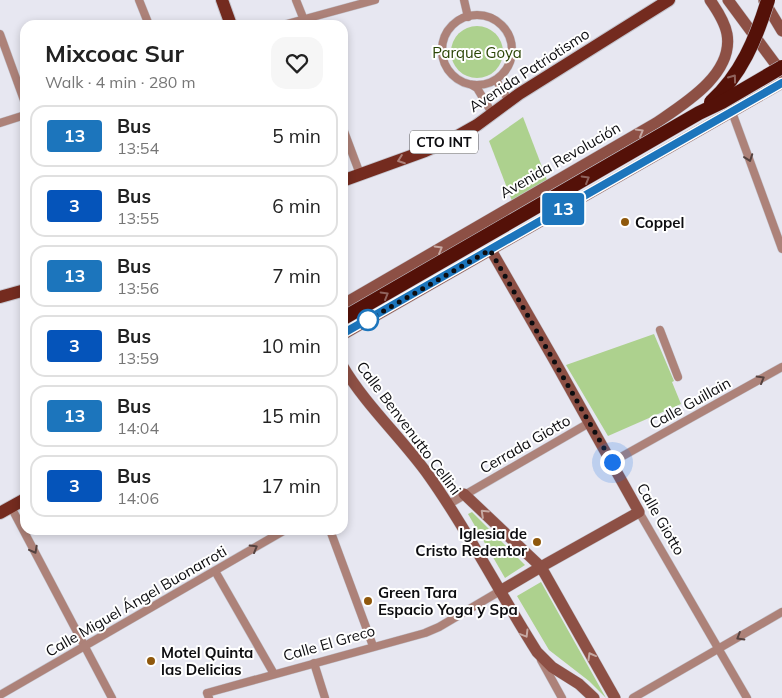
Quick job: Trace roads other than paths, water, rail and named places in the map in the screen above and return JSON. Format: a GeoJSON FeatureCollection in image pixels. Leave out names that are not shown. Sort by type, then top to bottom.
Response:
{"type":"FeatureCollection","features":[{"type":"Feature","properties":{"kind":"highway"},"geometry":{"type":"LineString","coordinates":[[699,113],[724,89],[745,59],[768,0]]}},
{"type":"Feature","properties":{"kind":"highway"},"geometry":{"type":"LineString","coordinates":[[348,316],[782,67]]}},
{"type":"Feature","properties":{"kind":"main road"},"geometry":{"type":"LineString","coordinates":[[222,0],[229,20]]}},
{"type":"Feature","properties":{"kind":"main road","name":"Avenida Patriotismo"},"geometry":{"type":"LineString","coordinates":[[647,14],[657,0]]}},
{"type":"Feature","properties":{"kind":"main road","name":"Avenida Patriotismo"},"geometry":{"type":"LineString","coordinates":[[348,179],[425,152],[454,138],[509,101],[670,0]]}},
{"type":"Feature","properties":{"kind":"main road","name":"Avenida Revolución"},"geometry":{"type":"LineString","coordinates":[[348,302],[656,123],[694,96],[716,73],[728,45],[724,24],[710,0]]}},
{"type":"Feature","properties":{"kind":"main road"},"geometry":{"type":"LineString","coordinates":[[728,0],[782,72]]}},
{"type":"Feature","properties":{"kind":"main road"},"geometry":{"type":"LineString","coordinates":[[763,0],[782,31]]}},
{"type":"Feature","properties":{"kind":"main road"},"geometry":{"type":"LineString","coordinates":[[348,333],[782,83]]}},
{"type":"Feature","properties":{"kind":"main road","name":"Calle Giotto"},"geometry":{"type":"LineString","coordinates":[[490,250],[639,512]]}},
{"type":"Feature","properties":{"kind":"main road"},"geometry":{"type":"LineString","coordinates":[[0,297],[20,291]]}},
{"type":"Feature","properties":{"kind":"main road","name":"Calle Benvenutto Cellini"},"geometry":{"type":"LineString","coordinates":[[348,374],[362,394],[416,458],[449,504],[537,652],[552,667],[579,684],[594,698]]}},
{"type":"Feature","properties":{"kind":"main road"},"geometry":{"type":"LineString","coordinates":[[464,494],[541,567],[615,698]]}},
{"type":"Feature","properties":{"kind":"main road"},"geometry":{"type":"LineString","coordinates":[[5,510],[20,502]]}},
{"type":"Feature","properties":{"kind":"main road","name":"Calle El Greco"},"geometry":{"type":"LineString","coordinates":[[500,591],[639,512]]}},
{"type":"Feature","properties":{"kind":"street"},"geometry":{"type":"LineString","coordinates":[[139,0],[147,20]]}},
{"type":"Feature","properties":{"kind":"street"},"geometry":{"type":"LineString","coordinates":[[296,0],[303,20]]}},
{"type":"Feature","properties":{"kind":"street"},"geometry":{"type":"LineString","coordinates":[[310,20],[375,0]]}},
{"type":"Feature","properties":{"kind":"street"},"geometry":{"type":"LineString","coordinates":[[464,0],[468,17]]}},
{"type":"Feature","properties":{"kind":"street"},"geometry":{"type":"LineString","coordinates":[[472,85],[487,84],[496,80],[505,72],[511,59],[512,45],[503,26],[491,18],[478,15],[459,20],[450,28],[444,39],[442,51],[445,63],[451,74],[477,88],[492,114]]}},
{"type":"Feature","properties":{"kind":"street"},"geometry":{"type":"LineString","coordinates":[[0,34],[20,89]]}},
{"type":"Feature","properties":{"kind":"street"},"geometry":{"type":"LineString","coordinates":[[496,80],[509,101]]}},
{"type":"Feature","properties":{"kind":"street"},"geometry":{"type":"LineString","coordinates":[[732,112],[782,249]]}},
{"type":"Feature","properties":{"kind":"street"},"geometry":{"type":"LineString","coordinates":[[0,124],[20,117]]}},
{"type":"Feature","properties":{"kind":"street"},"geometry":{"type":"LineString","coordinates":[[348,142],[360,174]]}},
{"type":"Feature","properties":{"kind":"street"},"geometry":{"type":"LineString","coordinates":[[660,330],[678,377]]}},
{"type":"Feature","properties":{"kind":"street","name":"Calle Guillain"},"geometry":{"type":"LineString","coordinates":[[612,462],[782,367]]}},
{"type":"Feature","properties":{"kind":"street","name":"Cerrada Giotto"},"geometry":{"type":"LineString","coordinates":[[449,504],[589,423]]}},
{"type":"Feature","properties":{"kind":"street"},"geometry":{"type":"LineString","coordinates":[[5,510],[85,647],[112,698]]}},
{"type":"Feature","properties":{"kind":"street","name":"Calle Giotto"},"geometry":{"type":"LineString","coordinates":[[639,512],[747,698]]}},
{"type":"Feature","properties":{"kind":"street","name":"Calle Miguel Ángel Buonarroti"},"geometry":{"type":"LineString","coordinates":[[0,695],[276,535]]}},
{"type":"Feature","properties":{"kind":"street"},"geometry":{"type":"LineString","coordinates":[[332,535],[373,646]]}},
{"type":"Feature","properties":{"kind":"street"},"geometry":{"type":"LineString","coordinates":[[215,571],[274,674]]}},
{"type":"Feature","properties":{"kind":"street","name":"Calle El Greco"},"geometry":{"type":"LineString","coordinates":[[208,696],[274,674],[425,633],[439,627],[500,591]]}},
{"type":"Feature","properties":{"kind":"street"},"geometry":{"type":"LineString","coordinates":[[633,698],[782,612]]}},
{"type":"Feature","properties":{"kind":"street"},"geometry":{"type":"LineString","coordinates":[[537,652],[562,698]]}},
{"type":"Feature","properties":{"kind":"street"},"geometry":{"type":"LineString","coordinates":[[314,663],[325,698]]}},
{"type":"Feature","properties":{"kind":"place","name":"Coppel"},"geometry":{"type":"Point","coordinates":[625,222]}},
{"type":"Feature","properties":{"kind":"place","name":"Iglesia de Cristo Redentor"},"geometry":{"type":"Point","coordinates":[537,542]}},
{"type":"Feature","properties":{"kind":"place","name":"Green Tara Espacio Yoga y Spa"},"geometry":{"type":"Point","coordinates":[368,601]}},
{"type":"Feature","properties":{"kind":"place","name":"Motel Quinta las Delicias"},"geometry":{"type":"Point","coordinates":[151,661]}},
{"type":"Feature","properties":{"kind":"park label","name":"Parque Goya"},"geometry":{"type":"Point","coordinates":[477,52]}}]}
